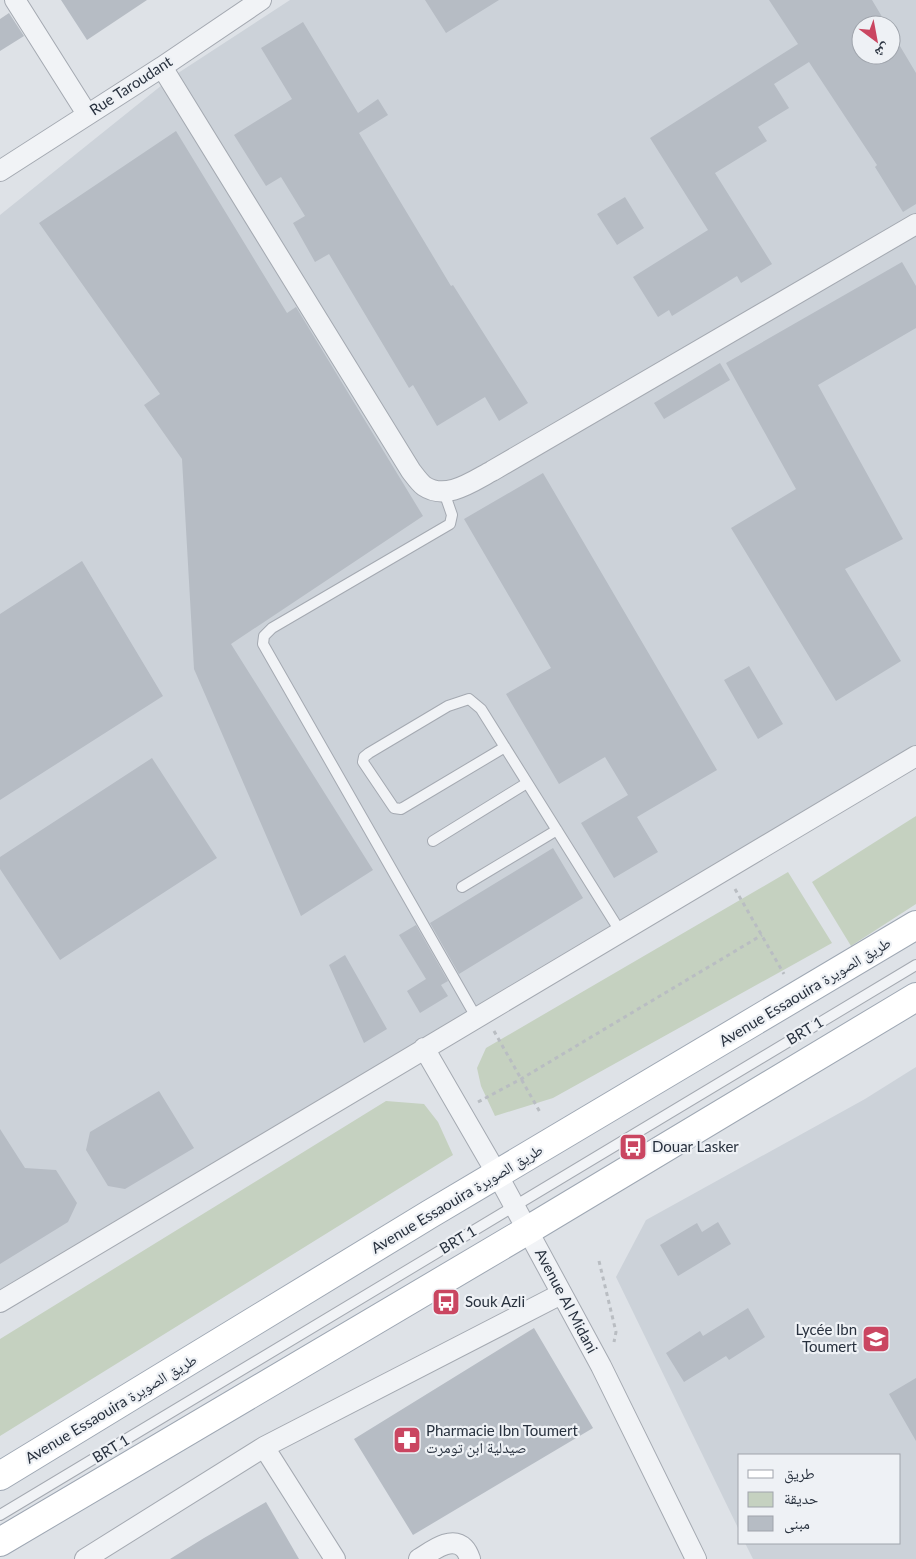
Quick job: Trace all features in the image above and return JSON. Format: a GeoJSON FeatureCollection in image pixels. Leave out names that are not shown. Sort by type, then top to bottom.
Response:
{"type":"FeatureCollection","features":[{"type":"Feature","properties":{"kind":"main road","name":"Avenue Essaouira طريق الصويرة"},"geometry":{"type":"LineString","coordinates":[[0,1476],[497,1174],[916,925]]}},
{"type":"Feature","properties":{"kind":"main road"},"geometry":{"type":"LineString","coordinates":[[0,1542],[528,1230],[916,997]]}},
{"type":"Feature","properties":{"kind":"street"},"geometry":{"type":"LineString","coordinates":[[15,0],[87,114]]}},
{"type":"Feature","properties":{"kind":"street","name":"Rue Taroudant"},"geometry":{"type":"LineString","coordinates":[[0,171],[162,67],[261,0]]}},
{"type":"Feature","properties":{"kind":"street"},"geometry":{"type":"LineString","coordinates":[[162,67],[411,471],[422,485],[430,490],[444,492],[458,488],[492,471],[916,224]]}},
{"type":"Feature","properties":{"kind":"street"},"geometry":{"type":"LineString","coordinates":[[0,1302],[916,756]]}},
{"type":"Feature","properties":{"kind":"street","name":"Avenue Al Midani"},"geometry":{"type":"LineString","coordinates":[[424,1048],[497,1174],[601,1366],[696,1559]]}},
{"type":"Feature","properties":{"kind":"street"},"geometry":{"type":"LineString","coordinates":[[84,1559],[264,1447],[561,1294]]}},
{"type":"Feature","properties":{"kind":"street"},"geometry":{"type":"LineString","coordinates":[[264,1447],[335,1559]]}},
{"type":"Feature","properties":{"kind":"street"},"geometry":{"type":"LineString","coordinates":[[419,1559],[440,1547],[454,1543],[464,1548],[470,1559]]}},
{"type":"Feature","properties":{"kind":"lane"},"geometry":{"type":"LineString","coordinates":[[444,492],[452,515],[450,524],[272,628],[264,636],[263,644],[480,1015]]}},
{"type":"Feature","properties":{"kind":"lane"},"geometry":{"type":"LineString","coordinates":[[505,747],[401,809],[394,808],[364,762],[364,757],[369,753],[440,710],[469,700],[481,709],[505,747],[527,783],[557,830],[620,932]]}},
{"type":"Feature","properties":{"kind":"lane"},"geometry":{"type":"LineString","coordinates":[[433,841],[527,783]]}},
{"type":"Feature","properties":{"kind":"lane"},"geometry":{"type":"LineString","coordinates":[[462,887],[557,830]]}},
{"type":"Feature","properties":{"kind":"lane","name":"BRT 1"},"geometry":{"type":"LineString","coordinates":[[0,1516],[916,965]]}},
{"type":"Feature","properties":{"kind":"path"},"geometry":{"type":"LineString","coordinates":[[724,870],[797,996]]}},
{"type":"Feature","properties":{"kind":"path"},"geometry":{"type":"LineString","coordinates":[[460,1111],[521,1079],[762,935]]}},
{"type":"Feature","properties":{"kind":"path"},"geometry":{"type":"LineString","coordinates":[[480,1015],[541,1114]]}},
{"type":"Feature","properties":{"kind":"path"},"geometry":{"type":"LineString","coordinates":[[598,1261],[616,1332],[611,1351],[601,1366]]}},
{"type":"Feature","properties":{"kind":"shaded area"},"geometry":{"type":"Polygon","coordinates":[[[290,0],[916,0],[916,748],[0,1290],[0,215],[172,77],[290,0]]]}},
{"type":"Feature","properties":{"kind":"shaded area"},"geometry":{"type":"Polygon","coordinates":[[[916,1067],[916,1559],[753,1559],[746,1544],[901,1544],[901,1454],[738,1454],[738,1528],[616,1277],[646,1220],[865,1099],[916,1067]]]}},
{"type":"Feature","properties":{"kind":"green space"},"geometry":{"type":"Polygon","coordinates":[[[916,816],[916,904],[851,946],[812,882],[916,816]]]}},
{"type":"Feature","properties":{"kind":"green space"},"geometry":{"type":"Polygon","coordinates":[[[788,872],[832,943],[553,1098],[495,1116],[481,1086],[477,1068],[486,1048],[788,872]]]}},
{"type":"Feature","properties":{"kind":"green space"},"geometry":{"type":"Polygon","coordinates":[[[386,1101],[424,1104],[438,1122],[453,1155],[0,1436],[0,1339],[386,1101]]]}},
{"type":"Feature","properties":{"kind":"building"},"geometry":{"type":"Polygon","coordinates":[[[61,0],[147,0],[87,40],[61,0]]]}},
{"type":"Feature","properties":{"kind":"building"},"geometry":{"type":"Polygon","coordinates":[[[425,0],[499,0],[446,33],[425,0]]]}},
{"type":"Feature","properties":{"kind":"building"},"geometry":{"type":"Polygon","coordinates":[[[769,0],[872,0],[881,15],[851,15],[851,65],[901,65],[901,48],[916,73],[916,204],[903,212],[875,167],[877,165],[809,62],[774,84],[789,108],[758,127],[767,141],[715,173],[772,264],[741,283],[737,276],[672,316],[669,310],[658,317],[633,277],[708,230],[650,138],[798,44],[769,0]]]}},
{"type":"Feature","properties":{"kind":"building"},"geometry":{"type":"Polygon","coordinates":[[[9,13],[24,36],[0,51],[0,19],[9,13]]]}},
{"type":"Feature","properties":{"kind":"building"},"geometry":{"type":"Polygon","coordinates":[[[303,22],[358,113],[378,99],[388,115],[359,133],[451,286],[453,285],[528,403],[499,421],[485,397],[437,426],[413,385],[409,388],[329,254],[315,262],[293,223],[305,216],[281,177],[266,186],[234,135],[292,99],[261,48],[303,22]]]}},
{"type":"Feature","properties":{"kind":"building"},"geometry":{"type":"Polygon","coordinates":[[[176,131],[287,313],[296,307],[423,516],[231,644],[373,870],[301,916],[194,669],[182,459],[144,405],[160,394],[39,223],[176,131]]]}},
{"type":"Feature","properties":{"kind":"building"},"geometry":{"type":"Polygon","coordinates":[[[625,197],[644,228],[617,245],[597,214],[625,197]]]}},
{"type":"Feature","properties":{"kind":"building"},"geometry":{"type":"Polygon","coordinates":[[[902,262],[916,286],[916,328],[818,385],[903,539],[845,569],[901,661],[836,701],[731,528],[796,489],[726,363],[902,262]]]}},
{"type":"Feature","properties":{"kind":"building"},"geometry":{"type":"Polygon","coordinates":[[[720,363],[730,380],[664,419],[654,403],[720,363]]]}},
{"type":"Feature","properties":{"kind":"building"},"geometry":{"type":"Polygon","coordinates":[[[543,473],[717,770],[637,817],[658,852],[614,878],[581,823],[628,795],[605,757],[559,784],[506,694],[551,668],[464,519],[543,473]]]}},
{"type":"Feature","properties":{"kind":"building"},"geometry":{"type":"Polygon","coordinates":[[[82,561],[163,696],[0,800],[0,614],[82,561]]]}},
{"type":"Feature","properties":{"kind":"building"},"geometry":{"type":"Polygon","coordinates":[[[749,666],[783,724],[758,739],[724,680],[749,666]]]}},
{"type":"Feature","properties":{"kind":"building"},"geometry":{"type":"Polygon","coordinates":[[[152,758],[217,858],[60,960],[0,869],[0,857],[152,758]]]}},
{"type":"Feature","properties":{"kind":"building"},"geometry":{"type":"Polygon","coordinates":[[[553,848],[583,898],[459,974],[430,923],[553,848]]]}},
{"type":"Feature","properties":{"kind":"building"},"geometry":{"type":"Polygon","coordinates":[[[416,925],[448,981],[441,985],[448,996],[420,1013],[407,991],[426,979],[399,935],[416,925]]]}},
{"type":"Feature","properties":{"kind":"building"},"geometry":{"type":"Polygon","coordinates":[[[345,955],[387,1029],[364,1043],[329,965],[345,955]]]}},
{"type":"Feature","properties":{"kind":"building"},"geometry":{"type":"Polygon","coordinates":[[[159,1091],[194,1148],[125,1189],[108,1186],[86,1150],[90,1132],[159,1091]]]}},
{"type":"Feature","properties":{"kind":"building"},"geometry":{"type":"Polygon","coordinates":[[[0,1129],[25,1168],[56,1170],[77,1203],[68,1222],[0,1264],[0,1129]]]}},
{"type":"Feature","properties":{"kind":"building"},"geometry":{"type":"Polygon","coordinates":[[[718,1222],[731,1244],[678,1276],[660,1245],[697,1223],[702,1232],[718,1222]]]}},
{"type":"Feature","properties":{"kind":"building"},"geometry":{"type":"Polygon","coordinates":[[[748,1308],[765,1337],[729,1360],[726,1356],[684,1382],[666,1353],[700,1331],[703,1336],[748,1308]]]}},
{"type":"Feature","properties":{"kind":"building"},"geometry":{"type":"Polygon","coordinates":[[[534,1328],[593,1428],[413,1535],[354,1439],[534,1328]]]}},
{"type":"Feature","properties":{"kind":"building"},"geometry":{"type":"Polygon","coordinates":[[[916,1378],[916,1441],[889,1394],[916,1378]]]}},
{"type":"Feature","properties":{"kind":"building"},"geometry":{"type":"Polygon","coordinates":[[[266,1502],[299,1559],[170,1559],[204,1538],[266,1502]]]}},
{"type":"Feature","properties":{"kind":"place","name":"Douar Lasker"},"geometry":{"type":"Point","coordinates":[633,1147]}},
{"type":"Feature","properties":{"kind":"place","name":"Souk Azli"},"geometry":{"type":"Point","coordinates":[446,1302]}},
{"type":"Feature","properties":{"kind":"place","name":"Lycée Ibn Toumert"},"geometry":{"type":"Point","coordinates":[876,1339]}},
{"type":"Feature","properties":{"kind":"place","name":"Pharmacie Ibn Toumert صيدلية ابن تومرت"},"geometry":{"type":"Point","coordinates":[407,1440]}}]}
